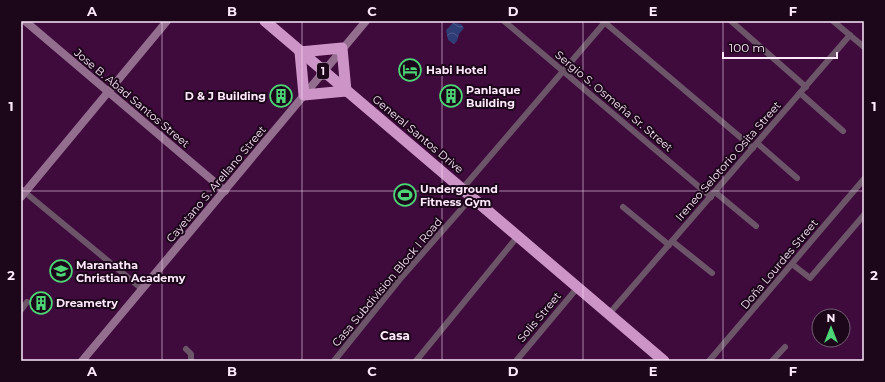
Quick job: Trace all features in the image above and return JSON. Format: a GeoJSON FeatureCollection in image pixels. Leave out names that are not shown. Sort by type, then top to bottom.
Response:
{"type":"FeatureCollection","features":[{"type":"Feature","properties":{"kind":"highway","name":"General Santos Drive"},"geometry":{"type":"LineString","coordinates":[[265,21],[664,361]]}},
{"type":"Feature","properties":{"kind":"highway"},"geometry":{"type":"LineString","coordinates":[[342,48],[346,91],[304,95],[300,52],[342,48]]}},
{"type":"Feature","properties":{"kind":"street","name":"Jose B. Abad Santos Street"},"geometry":{"type":"LineString","coordinates":[[25,21],[225,192]]}},
{"type":"Feature","properties":{"kind":"street"},"geometry":{"type":"LineString","coordinates":[[142,289],[22,193],[167,21]]}},
{"type":"Feature","properties":{"kind":"street","name":"Cayetano S. Arellano Street"},"geometry":{"type":"LineString","coordinates":[[82,361],[225,192],[323,71],[366,21]]}},
{"type":"Feature","properties":{"kind":"street","name":"Sergio S. Osmeña Sr. Street"},"geometry":{"type":"LineString","coordinates":[[504,21],[710,197]]}},
{"type":"Feature","properties":{"kind":"street"},"geometry":{"type":"LineString","coordinates":[[731,21],[806,86]]}},
{"type":"Feature","properties":{"kind":"street"},"geometry":{"type":"LineString","coordinates":[[833,21],[864,47]]}},
{"type":"Feature","properties":{"kind":"street"},"geometry":{"type":"LineString","coordinates":[[462,189],[604,22],[796,178]]}},
{"type":"Feature","properties":{"kind":"street","name":"Ireneo Selotorio Osita Street"},"geometry":{"type":"LineString","coordinates":[[610,314],[850,35]]}},
{"type":"Feature","properties":{"kind":"street"},"geometry":{"type":"LineString","coordinates":[[800,93],[843,131]]}},
{"type":"Feature","properties":{"kind":"street","name":"Doña Lourdes Street"},"geometry":{"type":"LineString","coordinates":[[709,361],[864,179]]}},
{"type":"Feature","properties":{"kind":"street"},"geometry":{"type":"LineString","coordinates":[[715,192],[756,226]]}},
{"type":"Feature","properties":{"kind":"street","name":"Casa Subdivision Block I Road"},"geometry":{"type":"LineString","coordinates":[[334,361],[400,279],[472,197]]}},
{"type":"Feature","properties":{"kind":"street"},"geometry":{"type":"LineString","coordinates":[[623,208],[712,273]]}},
{"type":"Feature","properties":{"kind":"street"},"geometry":{"type":"LineString","coordinates":[[792,264],[810,278],[864,215]]}},
{"type":"Feature","properties":{"kind":"street"},"geometry":{"type":"LineString","coordinates":[[416,361],[518,236]]}},
{"type":"Feature","properties":{"kind":"street","name":"Solis Street"},"geometry":{"type":"LineString","coordinates":[[516,361],[578,287]]}},
{"type":"Feature","properties":{"kind":"street"},"geometry":{"type":"LineString","coordinates":[[21,310],[27,302]]}},
{"type":"Feature","properties":{"kind":"street"},"geometry":{"type":"LineString","coordinates":[[772,361],[785,347]]}},
{"type":"Feature","properties":{"kind":"street"},"geometry":{"type":"LineString","coordinates":[[186,349],[191,354],[191,361]]}},
{"type":"Feature","properties":{"kind":"water"},"geometry":{"type":"Polygon","coordinates":[[[453,23],[461,24],[464,28],[454,44],[448,40],[446,30],[453,23]]]}},
{"type":"Feature","properties":{"kind":"place","name":"Habi Hotel"},"geometry":{"type":"Point","coordinates":[410,70]}},
{"type":"Feature","properties":{"kind":"place","name":"D & J Building"},"geometry":{"type":"Point","coordinates":[281,96]}},
{"type":"Feature","properties":{"kind":"place","name":"Panlaque Building"},"geometry":{"type":"Point","coordinates":[451,96]}},
{"type":"Feature","properties":{"kind":"place","name":"Underground Fitness Gym"},"geometry":{"type":"Point","coordinates":[405,195]}},
{"type":"Feature","properties":{"kind":"place","name":"Maranatha Christian Academy"},"geometry":{"type":"Point","coordinates":[61,271]}},
{"type":"Feature","properties":{"kind":"place","name":"Dreametry"},"geometry":{"type":"Point","coordinates":[41,303]}},
{"type":"Feature","properties":{"kind":"district","name":"Casa"},"geometry":{"type":"Point","coordinates":[395,335]}}]}
